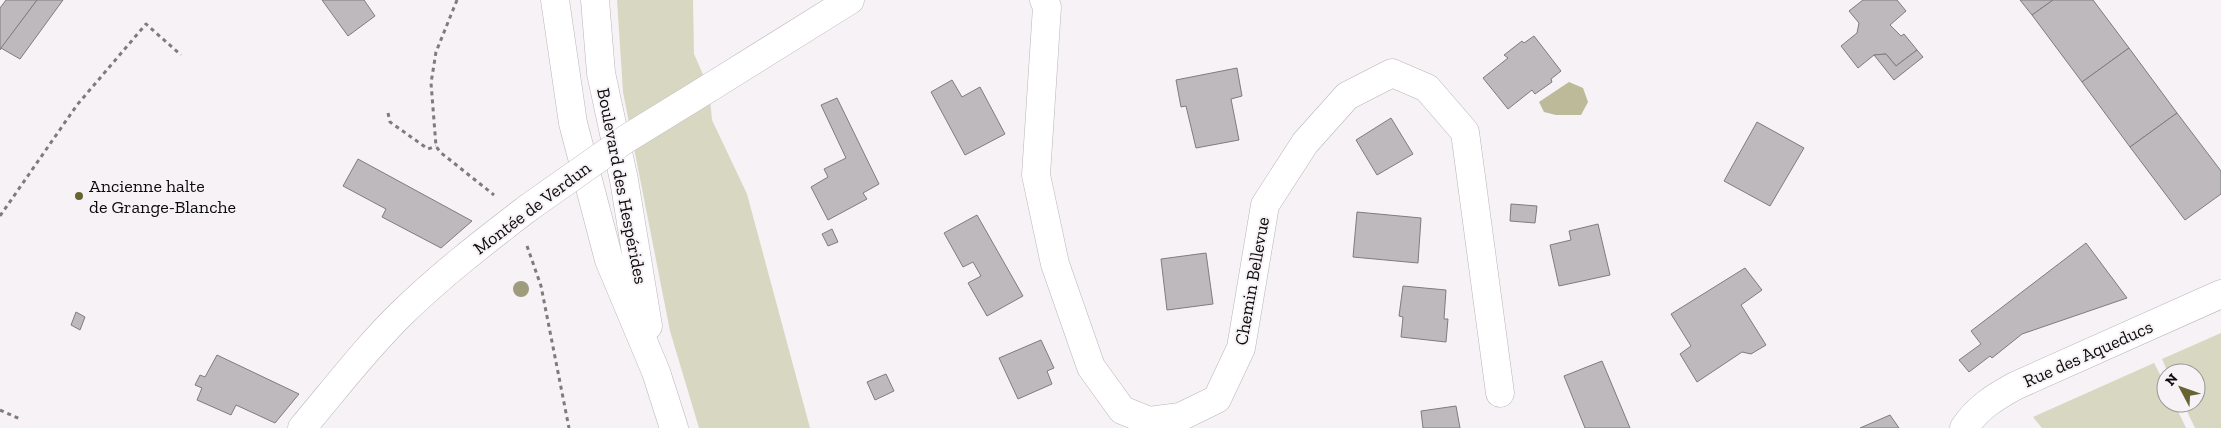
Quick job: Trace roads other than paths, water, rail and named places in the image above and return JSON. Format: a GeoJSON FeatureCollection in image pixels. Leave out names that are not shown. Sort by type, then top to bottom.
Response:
{"type":"FeatureCollection","features":[{"type":"Feature","properties":{"kind":"street"},"geometry":{"type":"LineString","coordinates":[[537,0],[573,123]]}},
{"type":"Feature","properties":{"kind":"street","name":"Boulevard des Hespérides"},"geometry":{"type":"LineString","coordinates":[[555,0],[573,123],[609,260],[656,372],[674,428]]}},
{"type":"Feature","properties":{"kind":"street","name":"Boulevard des Hespérides"},"geometry":{"type":"LineString","coordinates":[[595,0],[601,72],[624,180],[656,372]]}},
{"type":"Feature","properties":{"kind":"street","name":"Montée de Verdun"},"geometry":{"type":"LineString","coordinates":[[302,428],[373,344],[402,313],[445,274],[504,226],[626,139],[850,0]]}},
{"type":"Feature","properties":{"kind":"street","name":"Chemin Bellevue"},"geometry":{"type":"LineString","coordinates":[[1044,0],[1047,7],[1036,175],[1055,264],[1091,366],[1122,410],[1149,420],[1180,417],[1216,400],[1241,348],[1265,205],[1304,143],[1347,96],[1392,73],[1427,88],[1466,132],[1500,393]]}},
{"type":"Feature","properties":{"kind":"street","name":"Rue des Aqueducs"},"geometry":{"type":"LineString","coordinates":[[1964,428],[1970,418],[1989,401],[2016,386],[2221,294]]}},
{"type":"Feature","properties":{"kind":"place","name":"Ancienne halte de Grange-Blanche"},"geometry":{"type":"Point","coordinates":[79,196]}}]}
